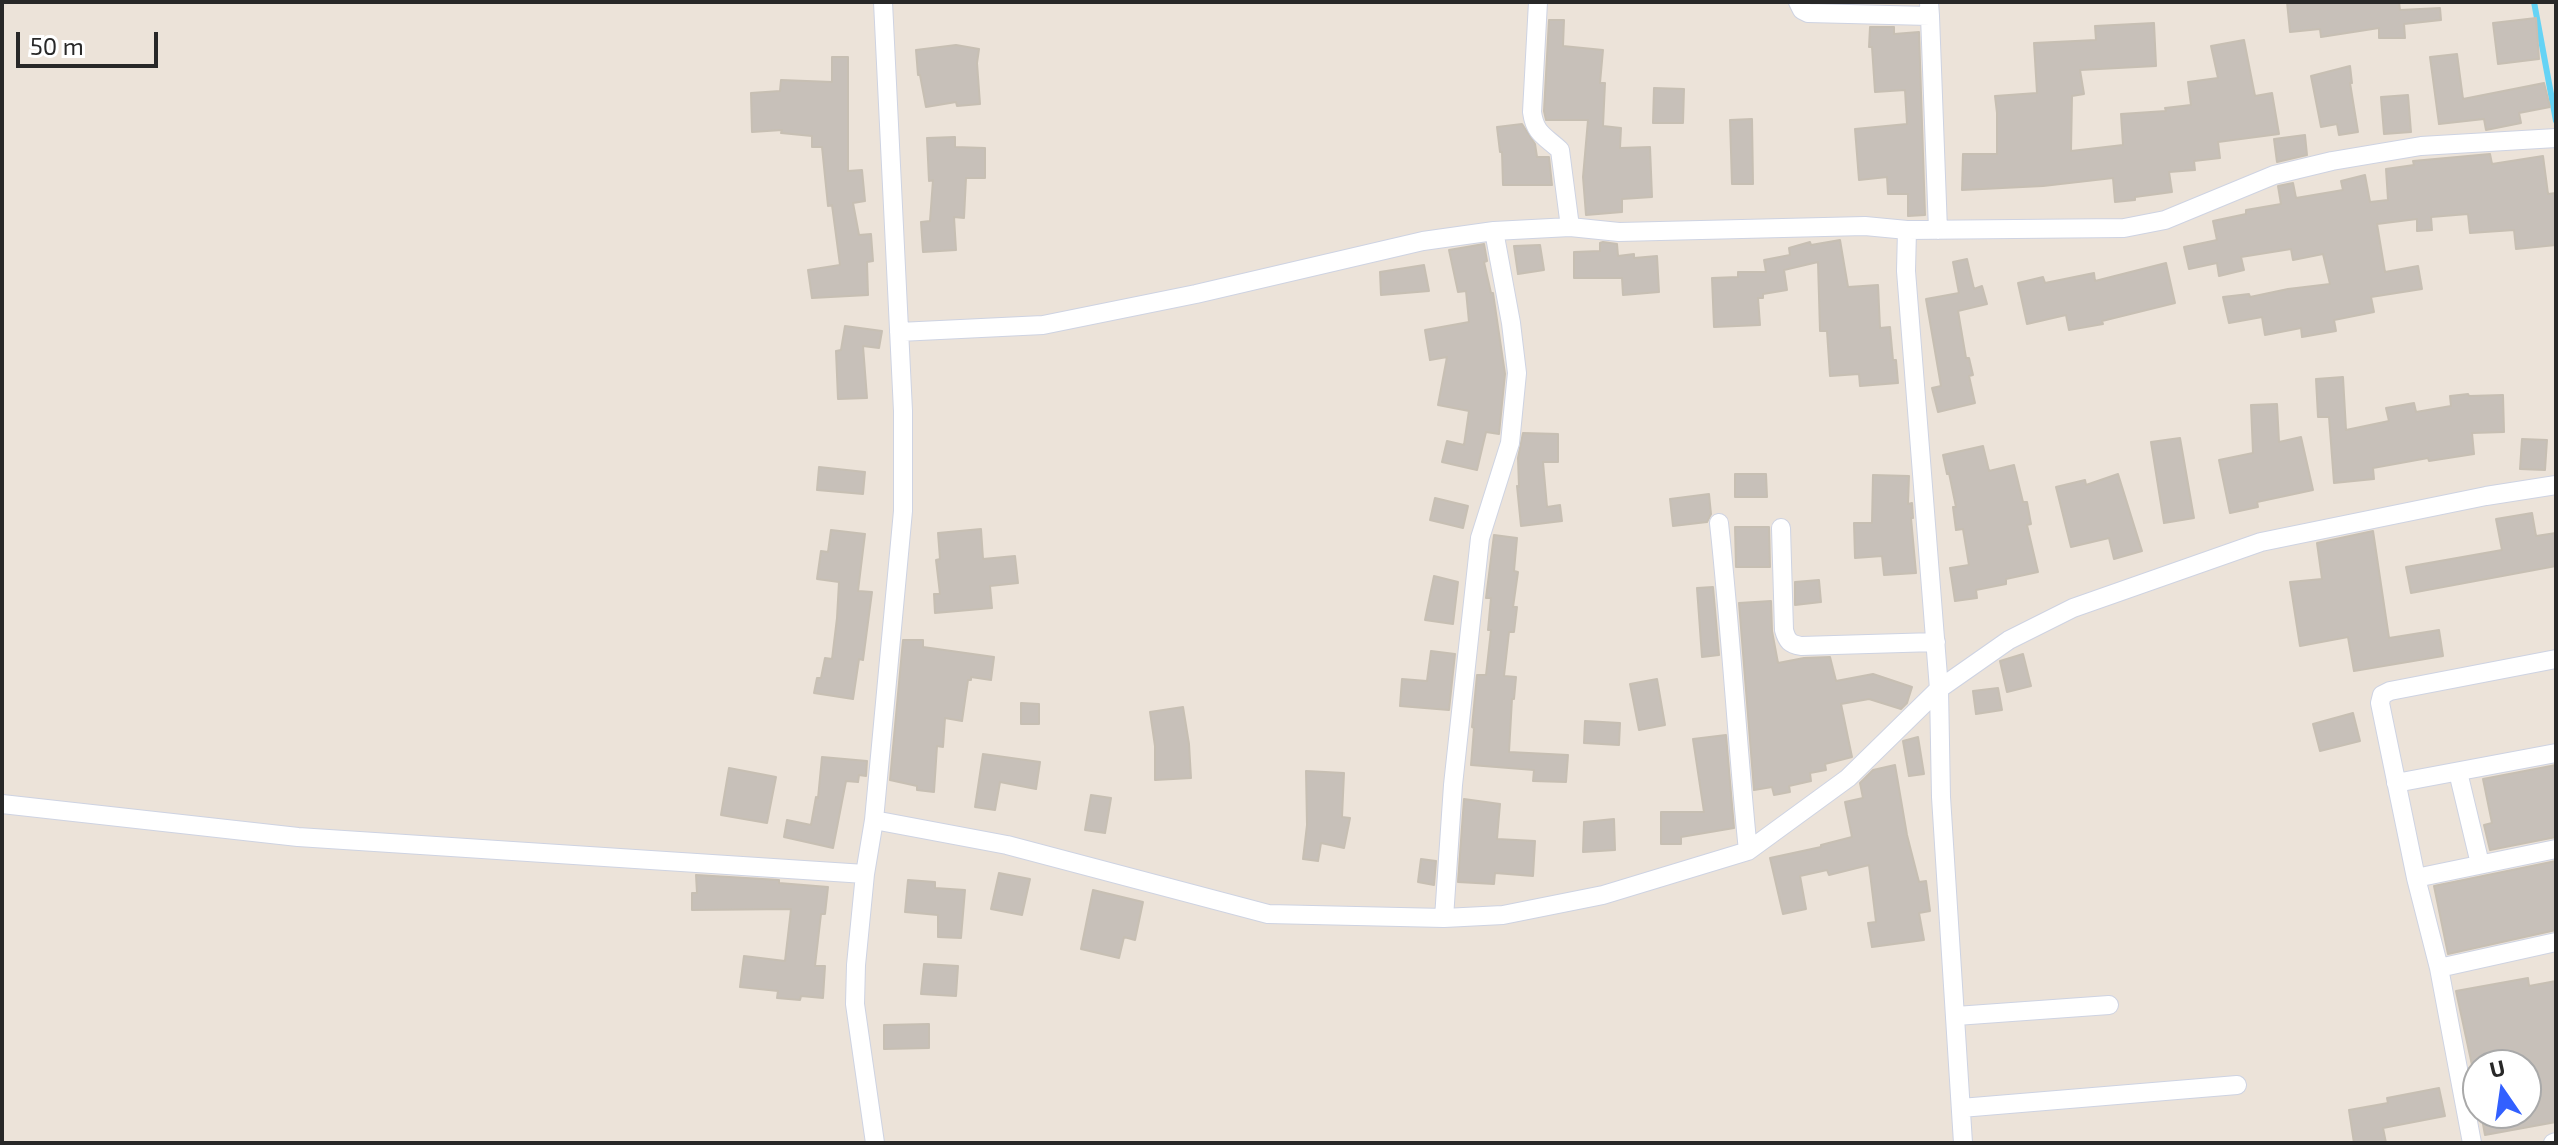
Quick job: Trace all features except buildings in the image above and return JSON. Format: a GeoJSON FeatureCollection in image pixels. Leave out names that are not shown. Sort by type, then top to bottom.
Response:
{"type":"FeatureCollection","features":[{"type":"Feature","properties":{"kind":"street"},"geometry":{"type":"LineString","coordinates":[[875,1143],[855,1004],[856,965],[874,820],[903,511],[903,411],[883,2]]}},
{"type":"Feature","properties":{"kind":"street"},"geometry":{"type":"LineString","coordinates":[[1538,2],[1532,112],[1538,132],[1560,150],[1570,227]]}},
{"type":"Feature","properties":{"kind":"street"},"geometry":{"type":"LineString","coordinates":[[1798,2],[1802,10],[1808,13],[1929,9],[1938,230]]}},
{"type":"Feature","properties":{"kind":"street"},"geometry":{"type":"LineString","coordinates":[[899,332],[1043,325],[1196,294],[1423,241],[1494,231],[1570,227],[1619,232],[1865,226],[1907,230],[2124,228],[2165,220],[2274,175],[2332,161],[2421,146],[2552,138]]}},
{"type":"Feature","properties":{"kind":"street"},"geometry":{"type":"LineString","coordinates":[[1907,230],[1906,271],[1939,689],[1941,797],[1963,1143]]}},
{"type":"Feature","properties":{"kind":"street"},"geometry":{"type":"LineString","coordinates":[[1444,918],[1453,785],[1480,538],[1510,443],[1517,373],[1494,231]]}},
{"type":"Feature","properties":{"kind":"street"},"geometry":{"type":"LineString","coordinates":[[874,820],[1007,845],[1268,914],[1444,918],[1503,915],[1603,895],[1748,851],[1848,778],[1939,689],[2009,640],[2073,608],[2261,542],[2486,496],[2556,485]]}},
{"type":"Feature","properties":{"kind":"street"},"geometry":{"type":"LineString","coordinates":[[1719,523],[1748,851]]}},
{"type":"Feature","properties":{"kind":"street"},"geometry":{"type":"LineString","coordinates":[[1781,528],[1784,630],[1792,645],[1936,642]]}},
{"type":"Feature","properties":{"kind":"street"},"geometry":{"type":"LineString","coordinates":[[2472,1143],[2439,968],[2416,878],[2380,703],[2386,692],[2556,659]]}},
{"type":"Feature","properties":{"kind":"street"},"geometry":{"type":"LineString","coordinates":[[2396,783],[2556,753]]}},
{"type":"Feature","properties":{"kind":"street"},"geometry":{"type":"LineString","coordinates":[[2458,772],[2480,864]]}},
{"type":"Feature","properties":{"kind":"street"},"geometry":{"type":"LineString","coordinates":[[2,804],[298,837],[865,874]]}},
{"type":"Feature","properties":{"kind":"street"},"geometry":{"type":"LineString","coordinates":[[2416,878],[2556,849]]}},
{"type":"Feature","properties":{"kind":"street"},"geometry":{"type":"LineString","coordinates":[[2439,968],[2556,942]]}},
{"type":"Feature","properties":{"kind":"street"},"geometry":{"type":"LineString","coordinates":[[1956,1016],[2109,1005]]}},
{"type":"Feature","properties":{"kind":"street"},"geometry":{"type":"LineString","coordinates":[[1961,1108],[2237,1085]]}},
{"type":"Feature","properties":{"kind":"waterway"},"geometry":{"type":"LineString","coordinates":[[2534,2],[2556,121]]}}]}
